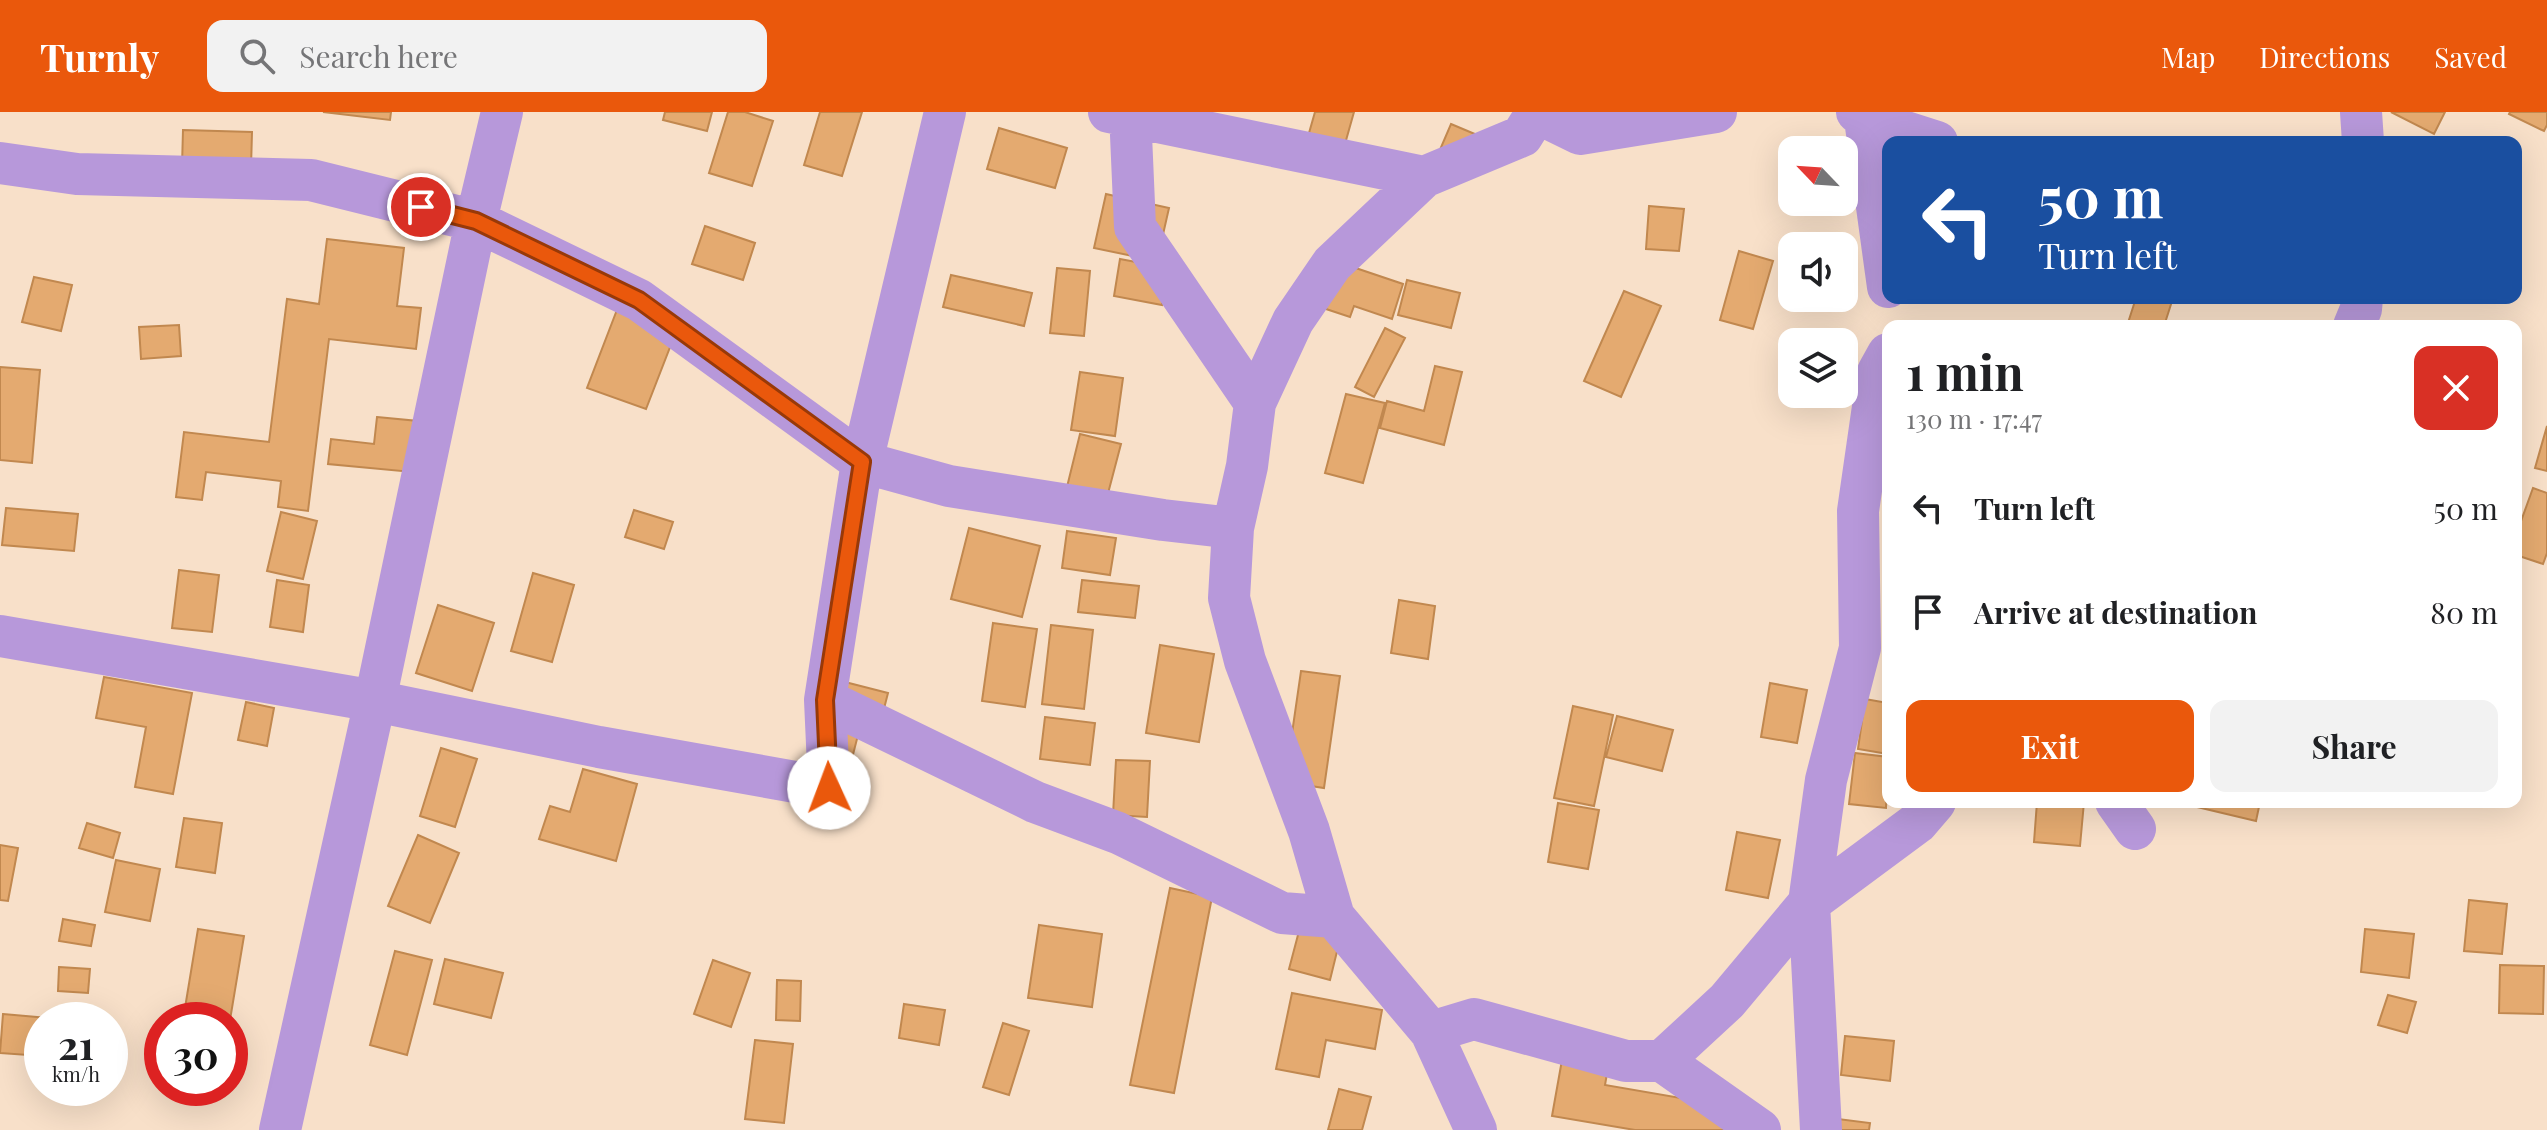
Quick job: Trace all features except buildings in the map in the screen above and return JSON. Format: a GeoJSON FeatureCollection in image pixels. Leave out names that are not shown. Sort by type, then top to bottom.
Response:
{"type":"FeatureCollection","features":[{"type":"Feature","properties":{"kind":"street"},"geometry":{"type":"LineString","coordinates":[[280,1130],[502,112]]}},
{"type":"Feature","properties":{"kind":"street"},"geometry":{"type":"LineString","coordinates":[[0,636],[375,701],[599,747],[829,788],[825,700],[862,462],[945,112]]}},
{"type":"Feature","properties":{"kind":"street"},"geometry":{"type":"LineString","coordinates":[[1476,1130],[1431,1032],[1334,917],[1309,831],[1245,661],[1229,598],[1233,528],[1247,466],[1255,403],[1293,321],[1332,264],[1424,177],[1522,136],[1536,113],[1580,134],[1716,112]]}},
{"type":"Feature","properties":{"kind":"street"},"geometry":{"type":"LineString","coordinates":[[1821,112],[1863,114],[1921,136]]}},
{"type":"Feature","properties":{"kind":"street"},"geometry":{"type":"LineString","coordinates":[[2361,112],[2363,136]]}},
{"type":"Feature","properties":{"kind":"street"},"geometry":{"type":"LineString","coordinates":[[1255,403],[1135,227],[1123,114],[1424,177]]}},
{"type":"Feature","properties":{"kind":"street"},"geometry":{"type":"LineString","coordinates":[[1863,114],[1882,245]]}},
{"type":"Feature","properties":{"kind":"street"},"geometry":{"type":"LineString","coordinates":[[0,163],[77,174],[311,180],[476,221],[639,300],[862,462],[949,486],[1233,528]]}},
{"type":"Feature","properties":{"kind":"street"},"geometry":{"type":"LineString","coordinates":[[1821,1130],[1809,903],[1826,780],[1860,648],[1858,511],[1878,372],[1882,365]]}},
{"type":"Feature","properties":{"kind":"street"},"geometry":{"type":"LineString","coordinates":[[825,700],[1035,802],[1118,833],[1282,913],[1334,917]]}},
{"type":"Feature","properties":{"kind":"street"},"geometry":{"type":"LineString","coordinates":[[1662,1061],[1727,1001],[1809,903],[1917,823],[1930,808]]}},
{"type":"Feature","properties":{"kind":"street"},"geometry":{"type":"LineString","coordinates":[[1431,1032],[1474,1019],[1626,1061],[1662,1061],[1760,1130]]}},
{"type":"Feature","properties":{"kind":"route"},"geometry":{"type":"LineString","coordinates":[[421,207],[476,221],[639,300],[862,462],[825,700],[829,788]]}}]}
